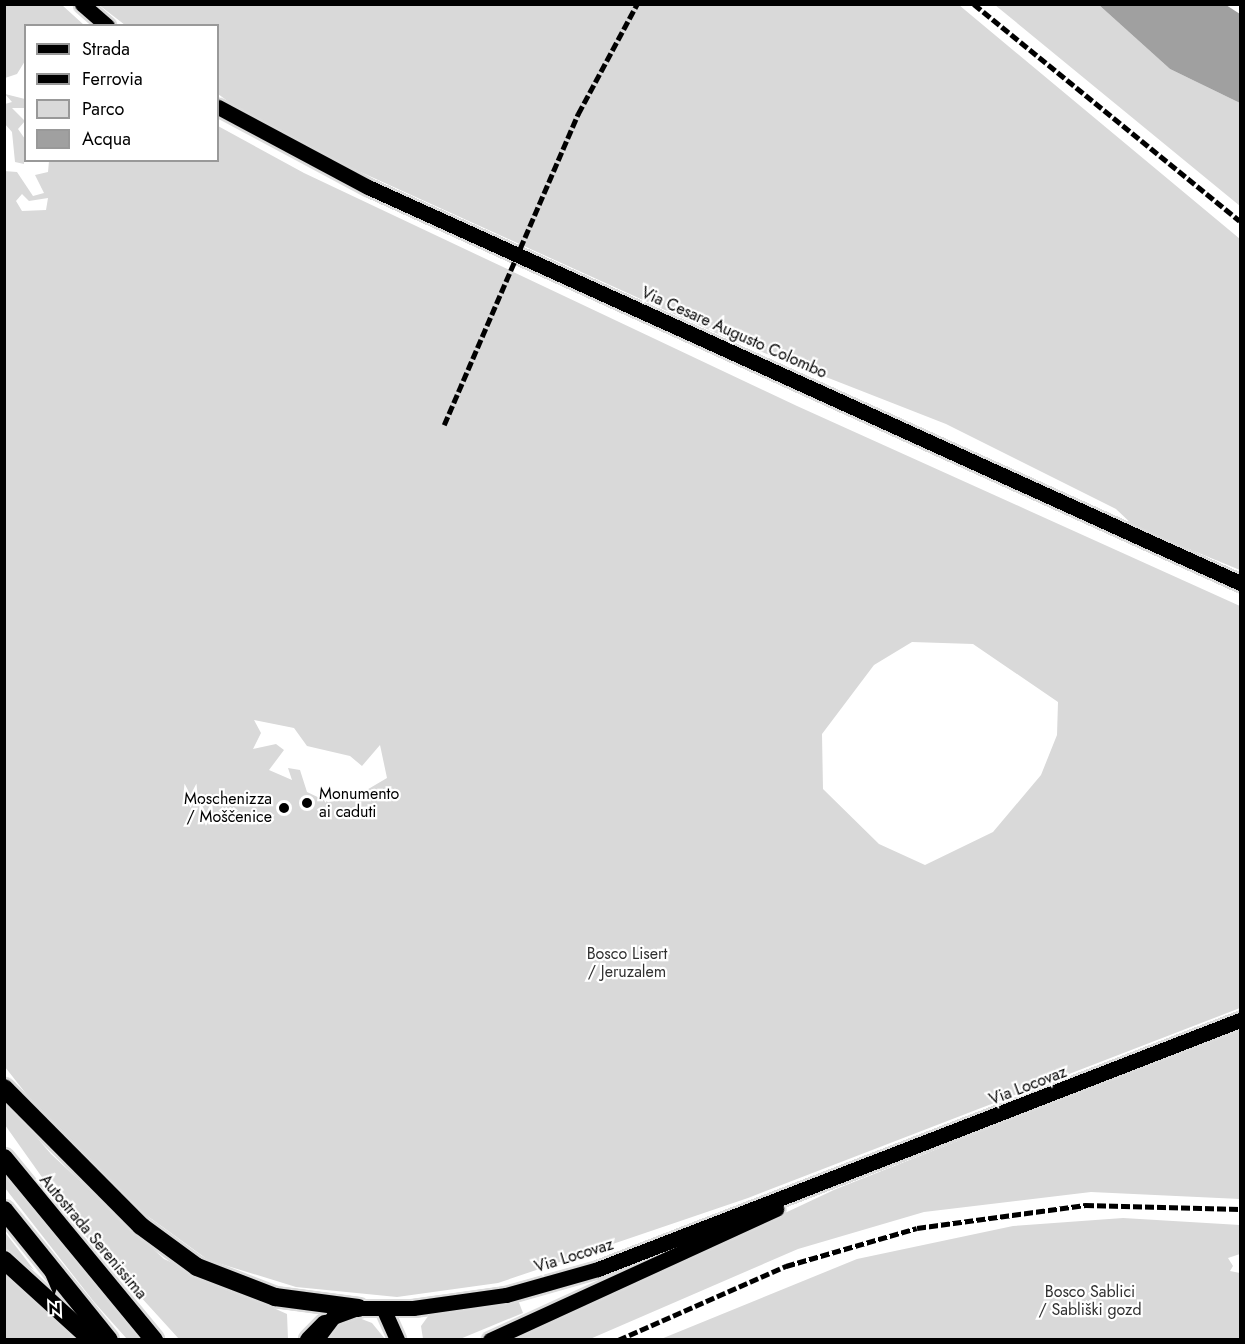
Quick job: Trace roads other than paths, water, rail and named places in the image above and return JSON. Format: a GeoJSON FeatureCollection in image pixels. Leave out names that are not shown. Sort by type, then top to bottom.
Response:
{"type":"FeatureCollection","features":[{"type":"Feature","properties":{"kind":"highway"},"geometry":{"type":"LineString","coordinates":[[4,1088],[141,1226],[197,1267],[275,1297],[358,1308]]}},
{"type":"Feature","properties":{"kind":"highway","name":"Autostrada Serenissima"},"geometry":{"type":"LineString","coordinates":[[4,1158],[154,1340]]}},
{"type":"Feature","properties":{"kind":"highway"},"geometry":{"type":"LineString","coordinates":[[4,1210],[109,1340]]}},
{"type":"Feature","properties":{"kind":"highway"},"geometry":{"type":"LineString","coordinates":[[4,1260],[92,1340]]}},
{"type":"Feature","properties":{"kind":"highway"},"geometry":{"type":"LineString","coordinates":[[309,1340],[322,1332]]}},
{"type":"Feature","properties":{"kind":"main road"},"geometry":{"type":"LineString","coordinates":[[82,4],[105,24]]}},
{"type":"Feature","properties":{"kind":"main road","name":"Via Cesare Augusto Colombo"},"geometry":{"type":"LineString","coordinates":[[219,108],[368,187],[1240,582]]}},
{"type":"Feature","properties":{"kind":"main road","name":"Via Locovaz"},"geometry":{"type":"LineString","coordinates":[[322,1332],[358,1308],[383,1308],[507,1295],[597,1269],[827,1183],[1240,1020]]}},
{"type":"Feature","properties":{"kind":"main road","name":"Via Locovaz"},"geometry":{"type":"LineString","coordinates":[[490,1340],[699,1247],[827,1183]]}},
{"type":"Feature","properties":{"kind":"main road"},"geometry":{"type":"LineString","coordinates":[[383,1308],[398,1340]]}},
{"type":"Feature","properties":{"kind":"water"},"geometry":{"type":"Polygon","coordinates":[[[1099,5],[1226,5],[1240,14],[1240,103],[1170,69],[1099,5]]]}},
{"type":"Feature","properties":{"kind":"railway"},"geometry":{"type":"LineString","coordinates":[[444,425],[578,114],[637,4]]}},
{"type":"Feature","properties":{"kind":"railway"},"geometry":{"type":"LineString","coordinates":[[974,4],[1240,221]]}},
{"type":"Feature","properties":{"kind":"railway"},"geometry":{"type":"LineString","coordinates":[[618,1340],[786,1266],[917,1228],[1085,1205],[1240,1209]]}},
{"type":"Feature","properties":{"kind":"place","name":"Monumento ai caduti"},"geometry":{"type":"Point","coordinates":[307,803]}},
{"type":"Feature","properties":{"kind":"place","name":"Moschenizza / Moščenice"},"geometry":{"type":"Point","coordinates":[284,808]}},
{"type":"Feature","properties":{"kind":"park label","name":"Bosco Lisert / Jeruzalem"},"geometry":{"type":"Point","coordinates":[627,963]}},
{"type":"Feature","properties":{"kind":"park label","name":"Bosco Sablici / Sabliški gozd"},"geometry":{"type":"Point","coordinates":[1090,1301]}}]}
